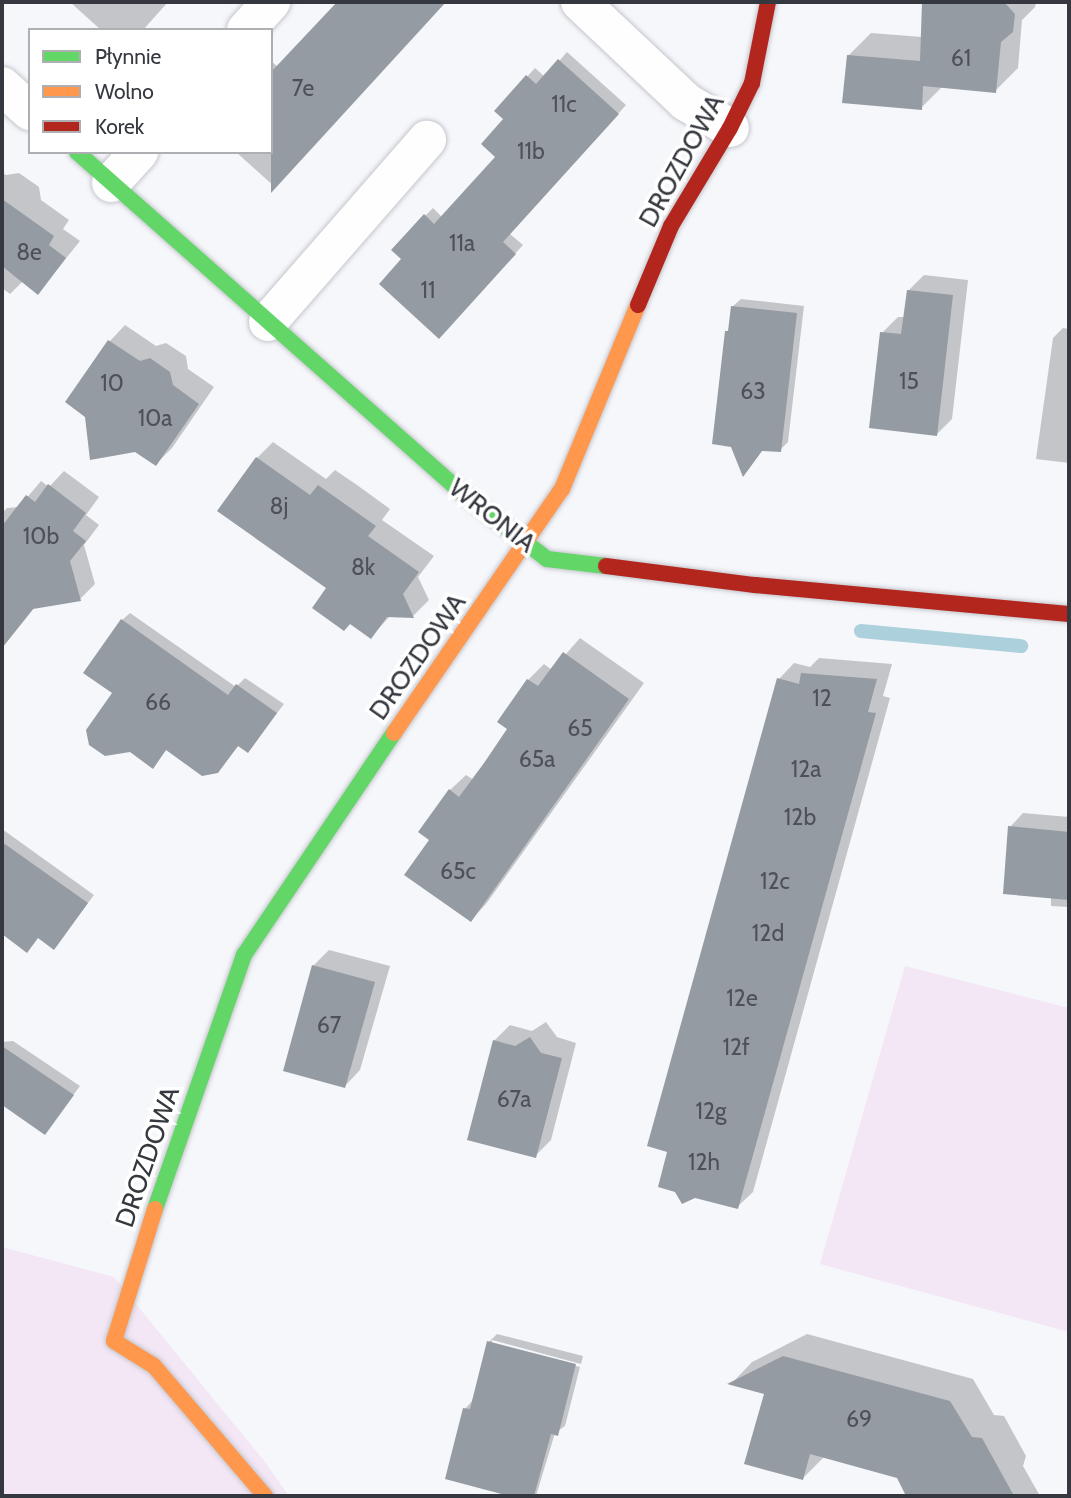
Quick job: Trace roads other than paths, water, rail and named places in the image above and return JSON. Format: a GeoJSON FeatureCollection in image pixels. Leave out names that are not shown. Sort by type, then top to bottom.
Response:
{"type":"FeatureCollection","features":[{"type":"Feature","properties":{"kind":"street"},"geometry":{"type":"LineString","coordinates":[[248,28],[271,2]]}},
{"type":"Feature","properties":{"kind":"street"},"geometry":{"type":"LineString","coordinates":[[580,2],[686,102],[730,128]]}},
{"type":"Feature","properties":{"kind":"street","name":"DROZDOWA"},"geometry":{"type":"LineString","coordinates":[[265,1496],[153,1366],[114,1341],[154,1210],[244,955],[562,489],[671,226],[730,128],[752,83],[768,2]]}},
{"type":"Feature","properties":{"kind":"street"},"geometry":{"type":"LineString","coordinates":[[2,86],[28,109]]}},
{"type":"Feature","properties":{"kind":"street"},"geometry":{"type":"LineString","coordinates":[[268,323],[427,140]]}},
{"type":"Feature","properties":{"kind":"street","name":"WRONIA"},"geometry":{"type":"LineString","coordinates":[[79,154],[468,498],[547,559],[755,585],[1069,614]]}},
{"type":"Feature","properties":{"kind":"street"},"geometry":{"type":"LineString","coordinates":[[111,183],[137,154]]}},
{"type":"Feature","properties":{"kind":"waterway"},"geometry":{"type":"LineString","coordinates":[[861,631],[1021,646]]}}]}
